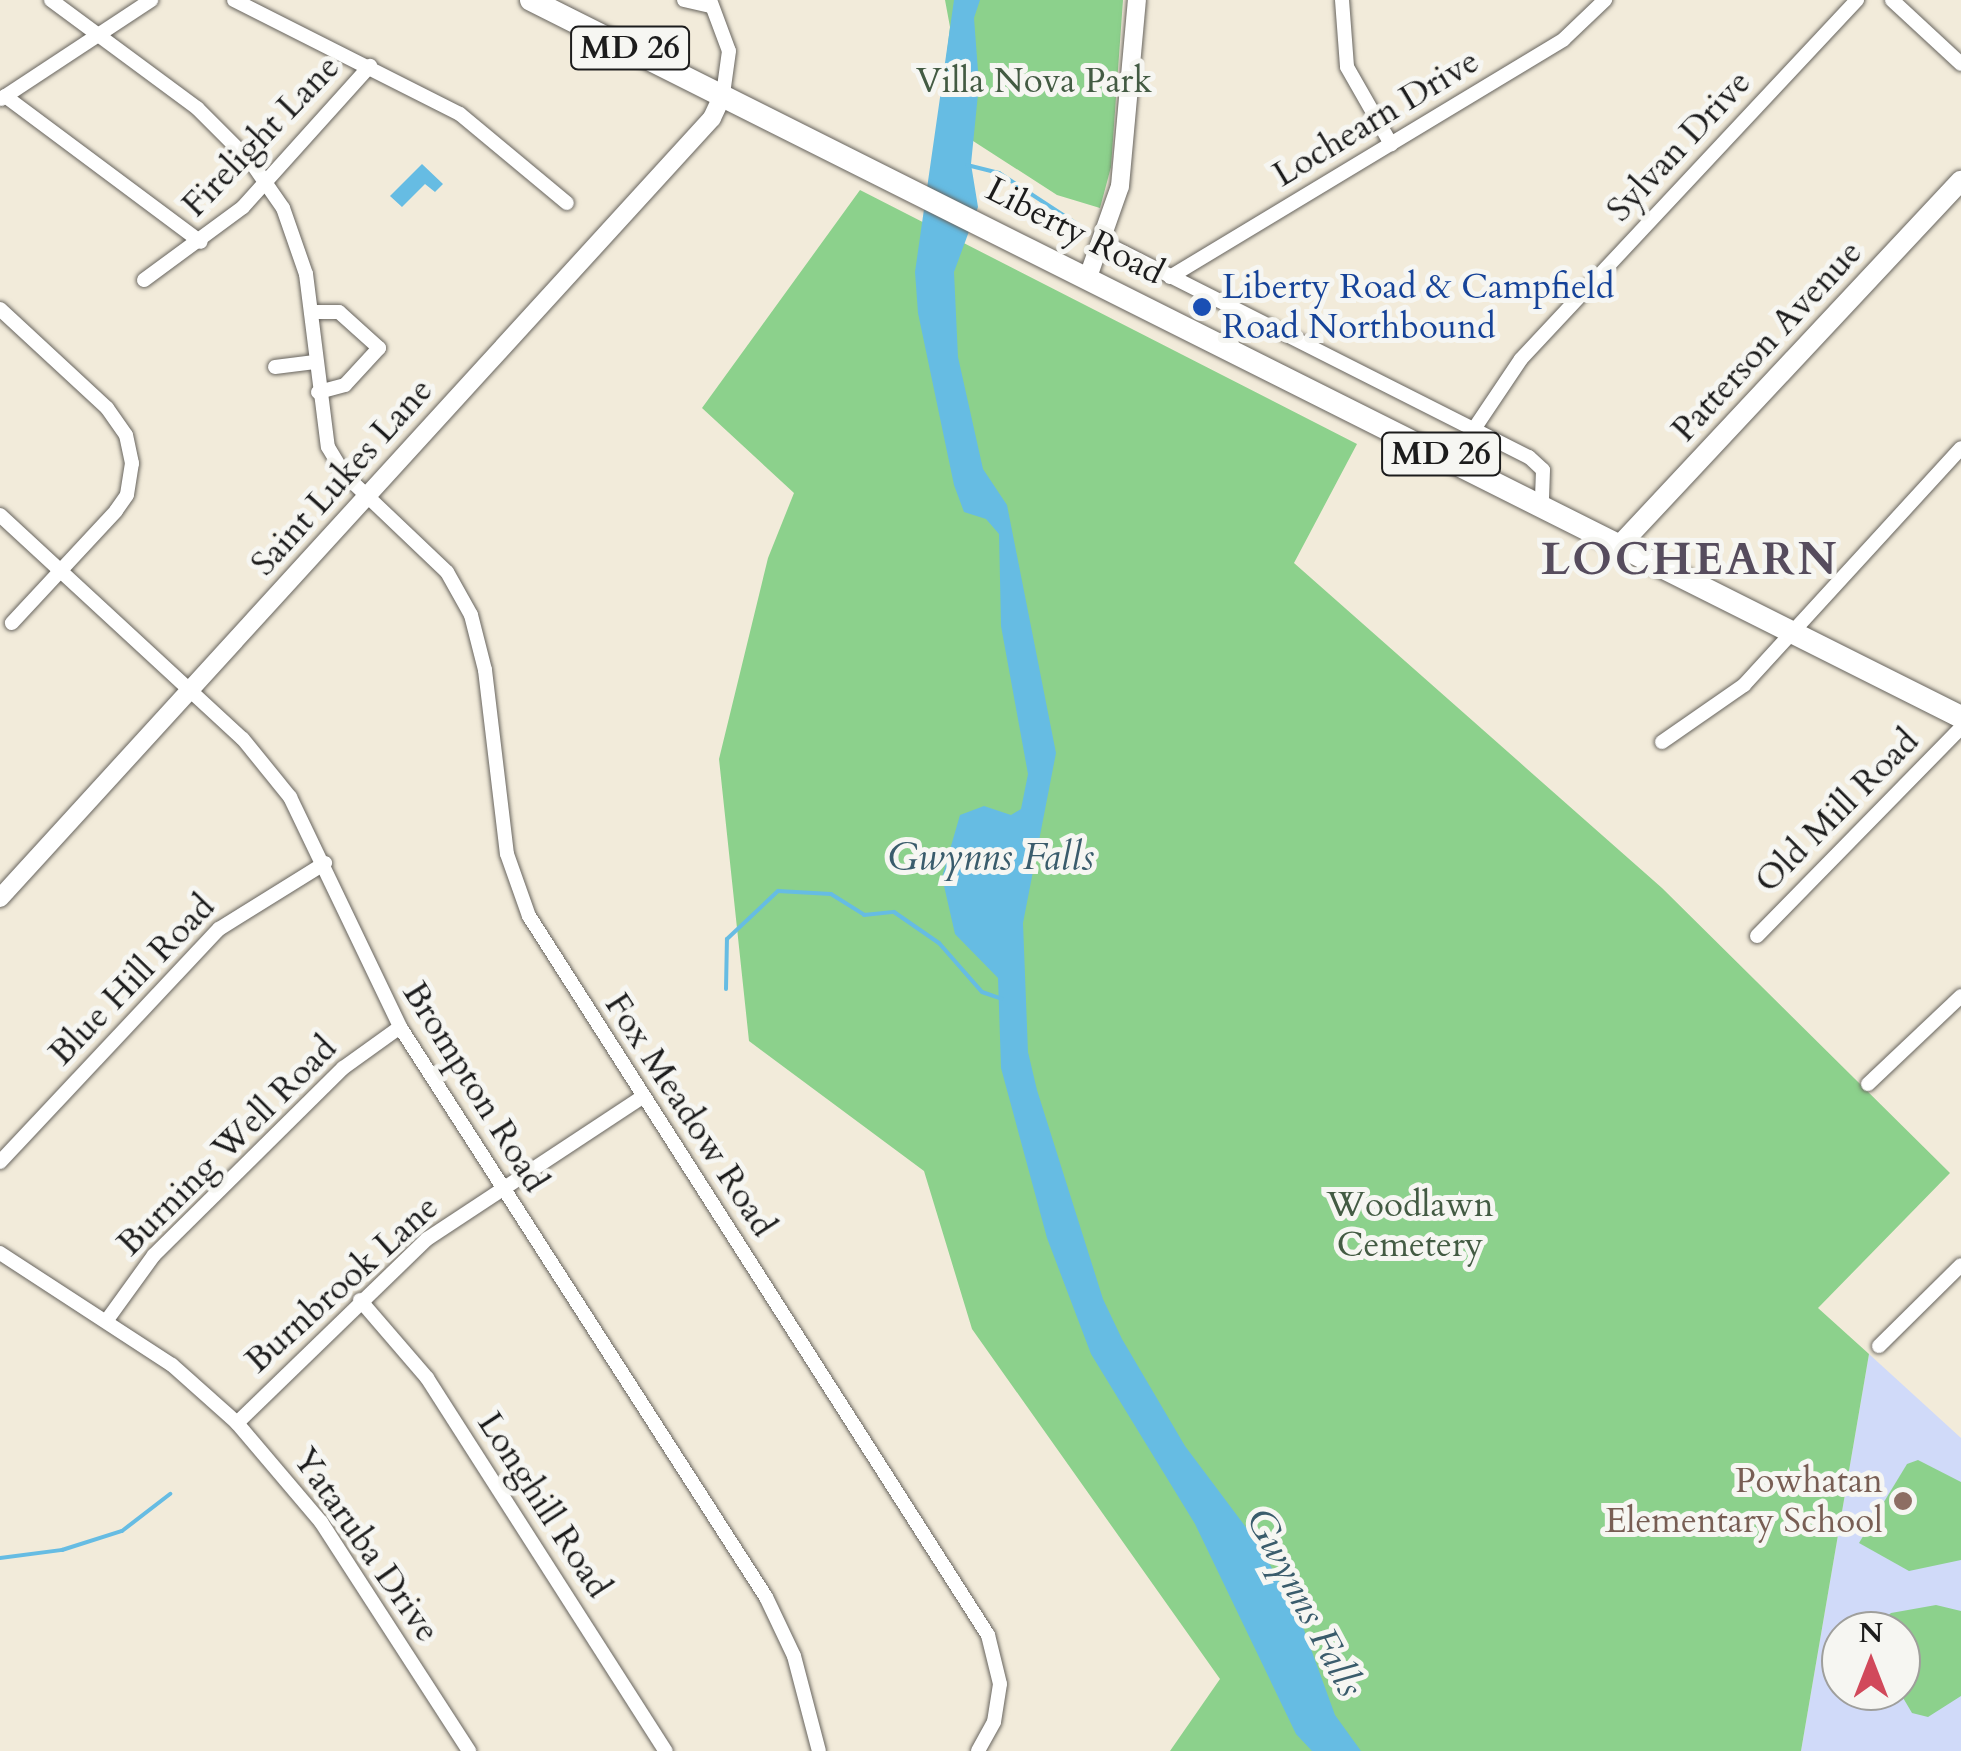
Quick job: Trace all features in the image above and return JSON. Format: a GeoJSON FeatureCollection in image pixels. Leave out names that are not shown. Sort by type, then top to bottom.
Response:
{"type":"FeatureCollection","features":[{"type":"Feature","properties":{"kind":"main road","name":"Liberty Road"},"geometry":{"type":"LineString","coordinates":[[531,0],[1961,716]]}},
{"type":"Feature","properties":{"kind":"main road","name":"Patterson Avenue"},"geometry":{"type":"LineString","coordinates":[[1620,545],[1961,181]]}},
{"type":"Feature","properties":{"kind":"street","name":"Fox Meadow Road"},"geometry":{"type":"LineString","coordinates":[[51,0],[101,33],[197,108],[268,183],[300,248],[328,447],[368,496],[446,572],[471,615],[485,670],[516,883],[544,945],[988,1635],[1000,1684],[994,1722],[978,1751]]}},
{"type":"Feature","properties":{"kind":"street"},"geometry":{"type":"LineString","coordinates":[[151,0],[3,98],[201,242]]}},
{"type":"Feature","properties":{"kind":"street"},"geometry":{"type":"LineString","coordinates":[[234,0],[460,114],[567,203]]}},
{"type":"Feature","properties":{"kind":"street"},"geometry":{"type":"LineString","coordinates":[[684,0],[710,3],[728,51],[723,94]]}},
{"type":"Feature","properties":{"kind":"street"},"geometry":{"type":"LineString","coordinates":[[1088,277],[1105,243],[1120,186],[1136,0]]}},
{"type":"Feature","properties":{"kind":"street"},"geometry":{"type":"LineString","coordinates":[[1342,0],[1346,66],[1391,144]]}},
{"type":"Feature","properties":{"kind":"street","name":"Lochearn Drive"},"geometry":{"type":"LineString","coordinates":[[1170,277],[1564,39],[1605,0]]}},
{"type":"Feature","properties":{"kind":"street","name":"Sylvan Drive"},"geometry":{"type":"LineString","coordinates":[[1474,429],[1514,368],[1857,0]]}},
{"type":"Feature","properties":{"kind":"street"},"geometry":{"type":"LineString","coordinates":[[1892,0],[1961,64]]}},
{"type":"Feature","properties":{"kind":"street","name":"Firelight Lane"},"geometry":{"type":"LineString","coordinates":[[144,280],[201,242],[268,183],[370,66]]}},
{"type":"Feature","properties":{"kind":"street","name":"Saint Lukes Lane"},"geometry":{"type":"LineString","coordinates":[[0,898],[712,118],[723,94]]}},
{"type":"Feature","properties":{"kind":"street"},"geometry":{"type":"LineString","coordinates":[[1105,243],[1537,463],[1544,476],[1542,506]]}},
{"type":"Feature","properties":{"kind":"street"},"geometry":{"type":"LineString","coordinates":[[0,309],[107,408],[130,448],[127,495],[12,623]]}},
{"type":"Feature","properties":{"kind":"street"},"geometry":{"type":"LineString","coordinates":[[311,312],[339,312],[379,348],[345,384],[318,392]]}},
{"type":"Feature","properties":{"kind":"street"},"geometry":{"type":"LineString","coordinates":[[275,367],[316,362]]}},
{"type":"Feature","properties":{"kind":"street"},"geometry":{"type":"LineString","coordinates":[[1662,742],[1731,698],[1961,448]]}},
{"type":"Feature","properties":{"kind":"street","name":"Brompton Road"},"geometry":{"type":"LineString","coordinates":[[0,515],[192,690],[269,769],[325,863],[364,959],[400,1026],[774,1610],[806,1692],[819,1751]]}},
{"type":"Feature","properties":{"kind":"street","name":"Old Mill Road"},"geometry":{"type":"LineString","coordinates":[[1757,936],[1961,728]]}},
{"type":"Feature","properties":{"kind":"street","name":"Blue Hill Road"},"geometry":{"type":"LineString","coordinates":[[0,1162],[219,929],[325,863]]}},
{"type":"Feature","properties":{"kind":"street"},"geometry":{"type":"LineString","coordinates":[[1868,1084],[1961,996]]}},
{"type":"Feature","properties":{"kind":"street","name":"Burning Well Road"},"geometry":{"type":"LineString","coordinates":[[107,1320],[162,1248],[343,1068],[400,1026]]}},
{"type":"Feature","properties":{"kind":"street","name":"Burnbrook Lane"},"geometry":{"type":"LineString","coordinates":[[236,1423],[427,1239],[642,1097]]}},
{"type":"Feature","properties":{"kind":"street","name":"Yataruba Drive"},"geometry":{"type":"LineString","coordinates":[[0,1253],[172,1365],[236,1423],[321,1522],[469,1751]]}},
{"type":"Feature","properties":{"kind":"street"},"geometry":{"type":"LineString","coordinates":[[1879,1346],[1961,1265]]}},
{"type":"Feature","properties":{"kind":"street","name":"Longhill Road"},"geometry":{"type":"LineString","coordinates":[[360,1300],[427,1378],[666,1751]]}},
{"type":"Feature","properties":{"kind":"shaded area","name":"Powhatan Elementary School"},"geometry":{"type":"Polygon","coordinates":[[[1869,1354],[1961,1438],[1961,1751],[1801,1751],[1821,1634],[1821,1711],[1921,1711],[1921,1611],[1825,1611],[1869,1354]]]}},
{"type":"Feature","properties":{"kind":"green space","name":"Villa Nova Park"},"geometry":{"type":"Polygon","coordinates":[[[945,0],[1123,0],[1111,167],[1100,208],[1057,195],[939,119],[950,27],[945,0]]]}},
{"type":"Feature","properties":{"kind":"green space","name":"Woodlawn Cemetery"},"geometry":{"type":"Polygon","coordinates":[[[860,190],[1357,444],[1294,563],[1662,888],[1950,1173],[1818,1308],[1869,1354],[1825,1611],[1821,1611],[1821,1634],[1801,1751],[1170,1751],[1220,1679],[972,1329],[924,1171],[749,1041],[719,759],[768,558],[794,493],[702,408],[860,190]]]}},
{"type":"Feature","properties":{"kind":"green space"},"geometry":{"type":"Polygon","coordinates":[[[1918,1460],[1961,1482],[1961,1560],[1909,1571],[1859,1543],[1907,1464],[1918,1460]]]}},
{"type":"Feature","properties":{"kind":"green space"},"geometry":{"type":"Polygon","coordinates":[[[1936,1605],[1961,1611],[1961,1696],[1928,1717],[1911,1711],[1921,1711],[1921,1611],[1902,1611],[1936,1605]]]}},
{"type":"Feature","properties":{"kind":"water","name":"Gwynns Falls"},"geometry":{"type":"Polygon","coordinates":[[[954,0],[980,0],[974,18],[979,84],[971,164],[978,207],[954,272],[958,357],[983,469],[1007,505],[1056,753],[1023,923],[1028,1052],[1103,1299],[1122,1339],[1185,1446],[1260,1546],[1303,1627],[1335,1715],[1361,1751],[1312,1751],[1296,1734],[1195,1524],[1091,1354],[1047,1238],[1001,1068],[998,978],[955,934],[942,877],[960,815],[984,806],[1011,815],[1021,809],[1028,774],[1001,626],[999,534],[986,519],[964,512],[954,485],[918,313],[915,272],[954,0]]]}},
{"type":"Feature","properties":{"kind":"water"},"geometry":{"type":"Polygon","coordinates":[[[422,164],[443,184],[435,192],[425,184],[402,207],[390,196],[422,164]]]}},
{"type":"Feature","properties":{"kind":"waterway"},"geometry":{"type":"LineString","coordinates":[[967,165],[999,173],[1080,226]]}},
{"type":"Feature","properties":{"kind":"waterway"},"geometry":{"type":"LineString","coordinates":[[726,989],[727,939],[778,891],[831,894],[864,915],[894,912],[939,943],[982,992],[1002,999]]}},
{"type":"Feature","properties":{"kind":"waterway"},"geometry":{"type":"LineString","coordinates":[[0,1558],[62,1550],[122,1531],[170,1494]]}},
{"type":"Feature","properties":{"kind":"place","name":"Liberty Road & Campfield Road Northbound"},"geometry":{"type":"Point","coordinates":[1202,307]}},
{"type":"Feature","properties":{"kind":"place","name":"Powhatan Elementary School"},"geometry":{"type":"Point","coordinates":[1903,1501]}},
{"type":"Feature","properties":{"kind":"district","name":"LOCHEARN"},"geometry":{"type":"Point","coordinates":[1690,560]}}]}
